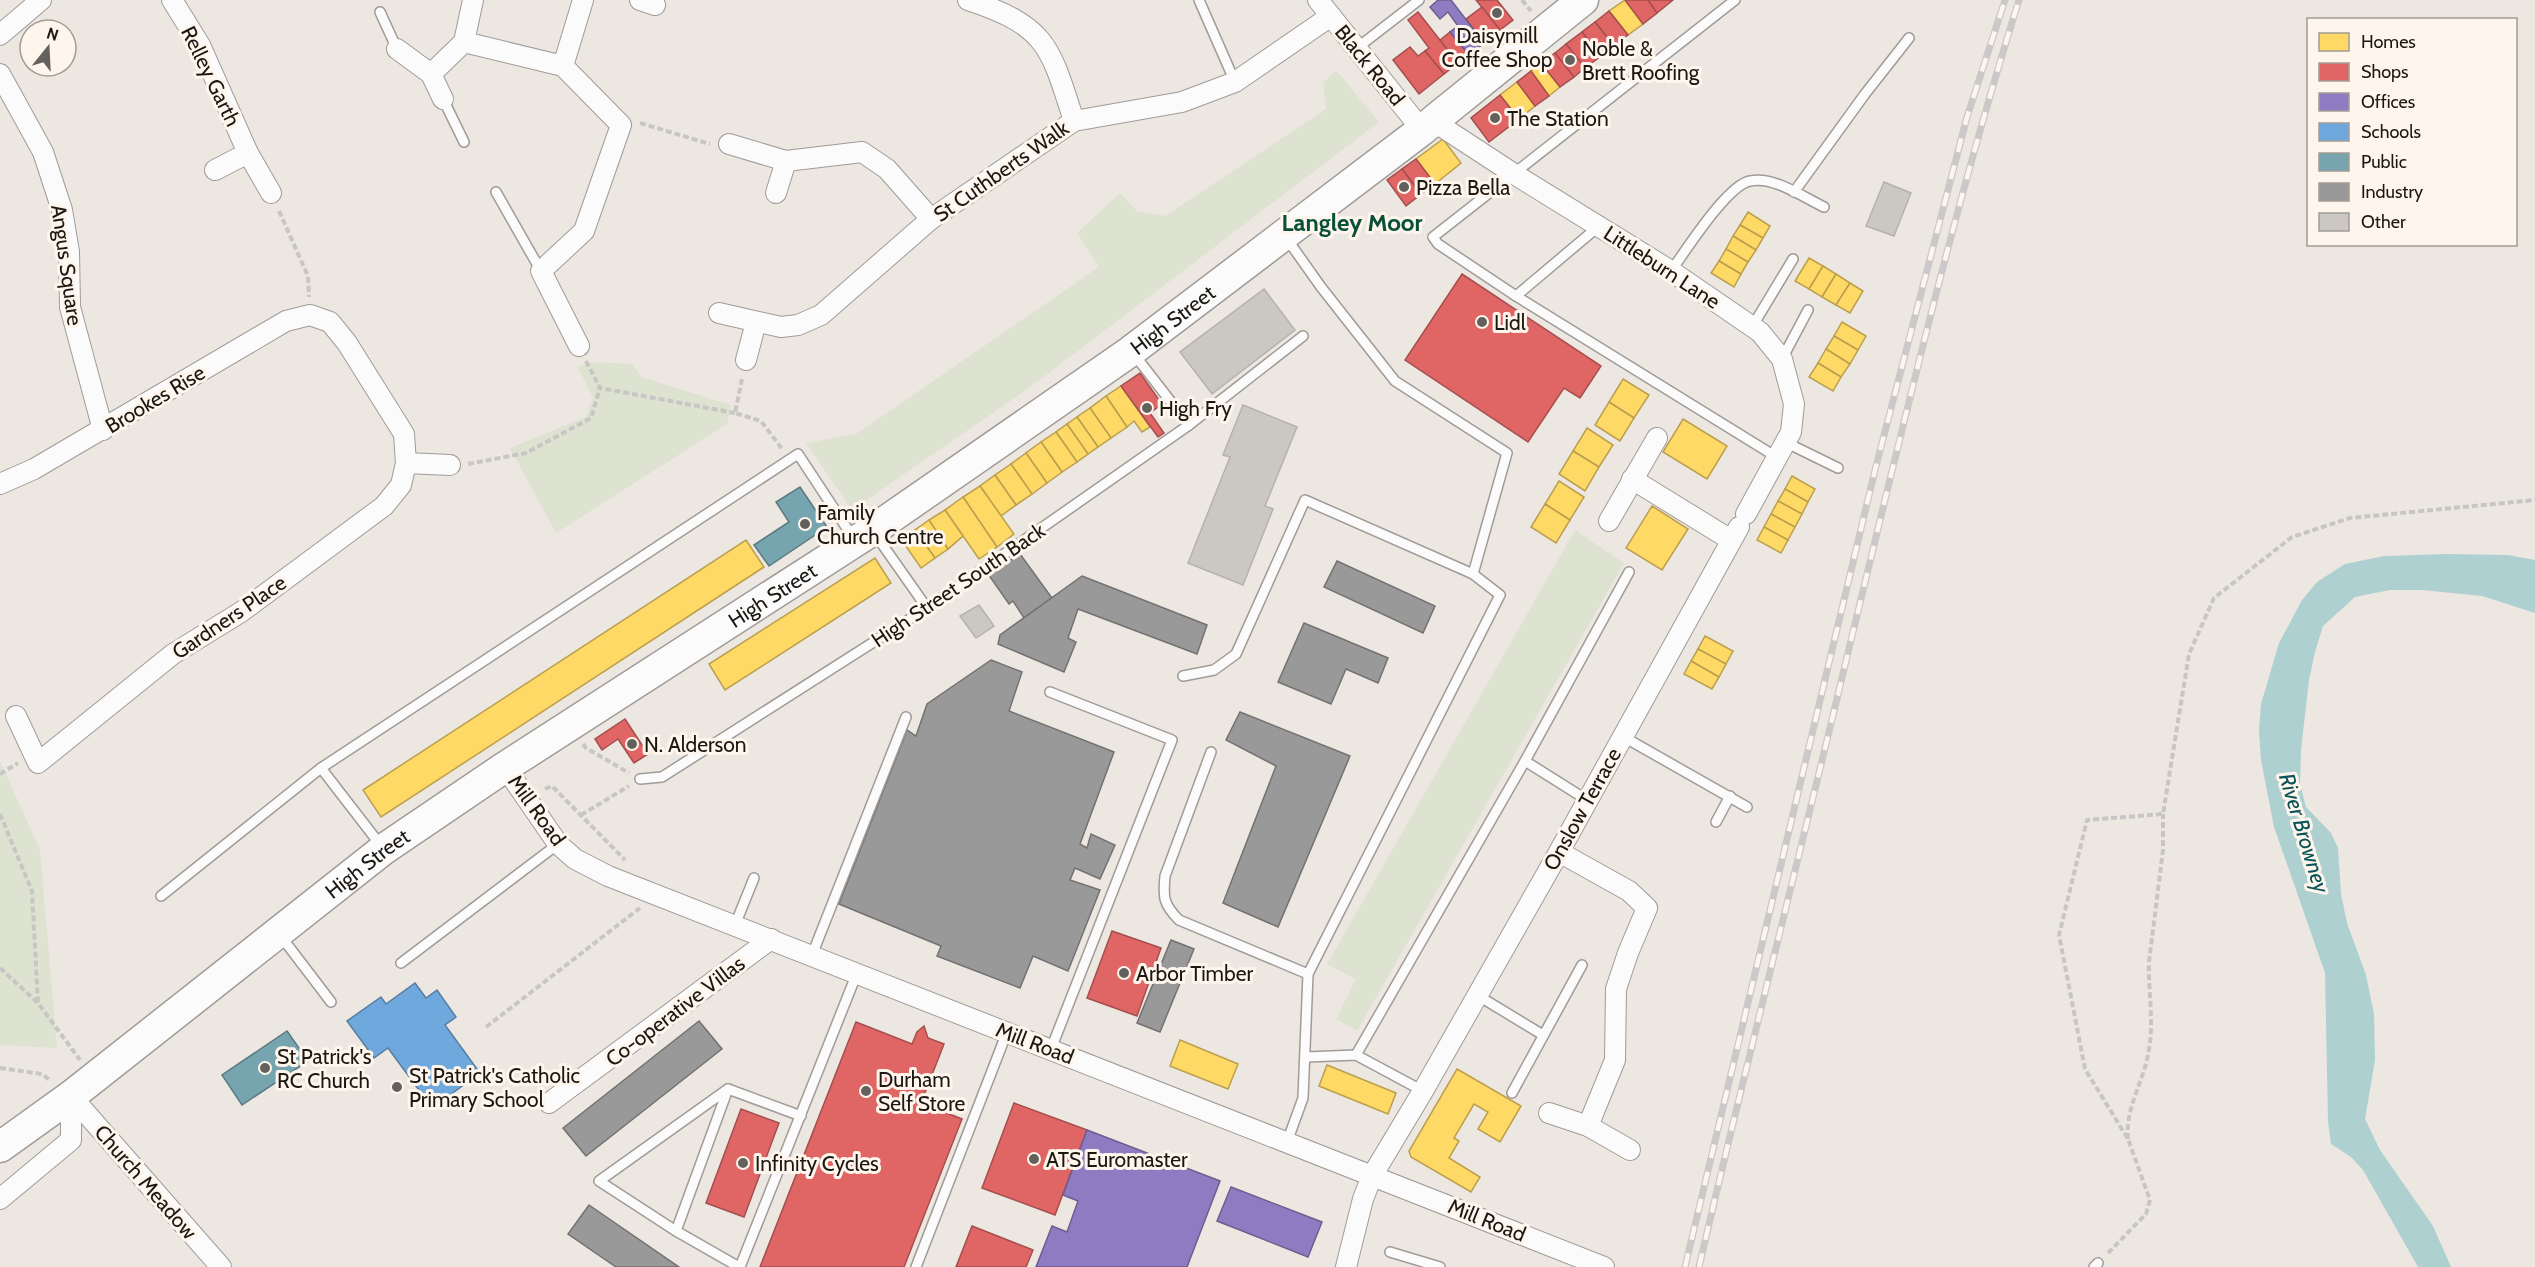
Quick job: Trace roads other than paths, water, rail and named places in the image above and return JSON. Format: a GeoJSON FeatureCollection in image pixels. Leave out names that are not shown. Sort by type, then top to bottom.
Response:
{"type":"FeatureCollection","features":[{"type":"Feature","properties":{"kind":"main road","name":"High Street"},"geometry":{"type":"LineString","coordinates":[[0,1148],[82,1087],[384,849],[506,767],[864,536],[1131,351],[1428,125],[1583,0]]}},
{"type":"Feature","properties":{"kind":"street"},"geometry":{"type":"LineString","coordinates":[[0,35],[41,0]]}},
{"type":"Feature","properties":{"kind":"street","name":"Relley Garth"},"geometry":{"type":"LineString","coordinates":[[172,0],[200,45],[248,153],[271,193]]}},
{"type":"Feature","properties":{"kind":"street"},"geometry":{"type":"LineString","coordinates":[[431,74],[464,42],[473,0]]}},
{"type":"Feature","properties":{"kind":"street"},"geometry":{"type":"LineString","coordinates":[[563,66],[583,0]]}},
{"type":"Feature","properties":{"kind":"street"},"geometry":{"type":"LineString","coordinates":[[968,0],[1006,15],[1033,30],[1046,46],[1057,69],[1074,121]]}},
{"type":"Feature","properties":{"kind":"street","name":"Black Road"},"geometry":{"type":"LineString","coordinates":[[1318,0],[1357,48],[1428,125]]}},
{"type":"Feature","properties":{"kind":"street","name":"St Cuthberts Walk"},"geometry":{"type":"LineString","coordinates":[[719,313],[781,327],[798,325],[821,315],[931,219],[1074,121],[1182,102],[1235,82],[1331,16]]}},
{"type":"Feature","properties":{"kind":"street"},"geometry":{"type":"LineString","coordinates":[[464,42],[563,66],[621,125],[584,231],[541,271],[579,346]]}},
{"type":"Feature","properties":{"kind":"street"},"geometry":{"type":"LineString","coordinates":[[397,49],[431,74],[443,99]]}},
{"type":"Feature","properties":{"kind":"street","name":"Angus Square"},"geometry":{"type":"LineString","coordinates":[[0,74],[43,152],[62,210],[69,252],[70,307],[104,430]]}},
{"type":"Feature","properties":{"kind":"street","name":"Littleburn Lane"},"geometry":{"type":"LineString","coordinates":[[1428,125],[1599,226],[1760,332],[1782,358],[1794,404],[1791,432],[1779,457]]}},
{"type":"Feature","properties":{"kind":"street"},"geometry":{"type":"LineString","coordinates":[[729,144],[786,161],[862,152],[887,169],[931,219]]}},
{"type":"Feature","properties":{"kind":"street","name":"Relley Garth"},"geometry":{"type":"LineString","coordinates":[[215,170],[248,153]]}},
{"type":"Feature","properties":{"kind":"street"},"geometry":{"type":"LineString","coordinates":[[776,193],[786,161]]}},
{"type":"Feature","properties":{"kind":"street","name":"Brookes Rise"},"geometry":{"type":"LineString","coordinates":[[0,484],[34,469],[104,430],[286,321],[310,315]]}},
{"type":"Feature","properties":{"kind":"street","name":"Gardners Place"},"geometry":{"type":"LineString","coordinates":[[16,716],[38,763],[173,654],[241,612],[384,506],[401,485],[406,463],[404,434],[347,343],[330,322],[310,315]]}},
{"type":"Feature","properties":{"kind":"street"},"geometry":{"type":"LineString","coordinates":[[746,360],[756,322]]}},
{"type":"Feature","properties":{"kind":"street"},"geometry":{"type":"LineString","coordinates":[[1609,521],[1657,438]]}},
{"type":"Feature","properties":{"kind":"street","name":"Onslow Terrace"},"geometry":{"type":"LineString","coordinates":[[1423,1091],[1779,457]]}},
{"type":"Feature","properties":{"kind":"street"},"geometry":{"type":"LineString","coordinates":[[406,463],[450,465]]}},
{"type":"Feature","properties":{"kind":"street"},"geometry":{"type":"LineString","coordinates":[[1632,479],[1739,527]]}},
{"type":"Feature","properties":{"kind":"street","name":"Mill Road"},"geometry":{"type":"LineString","coordinates":[[506,767],[558,844],[575,860],[650,892],[1604,1267]]}},
{"type":"Feature","properties":{"kind":"street"},"geometry":{"type":"LineString","coordinates":[[1559,852],[1629,891],[1647,908],[1616,989],[1615,1060],[1588,1125]]}},
{"type":"Feature","properties":{"kind":"street","name":"Co-operative Villas"},"geometry":{"type":"LineString","coordinates":[[549,1104],[771,939]]}},
{"type":"Feature","properties":{"kind":"street"},"geometry":{"type":"LineString","coordinates":[[0,1199],[71,1140],[82,1087]]}},
{"type":"Feature","properties":{"kind":"street","name":"Church Meadow"},"geometry":{"type":"LineString","coordinates":[[82,1087],[221,1267]]}},
{"type":"Feature","properties":{"kind":"street"},"geometry":{"type":"LineString","coordinates":[[1346,1267],[1363,1199],[1372,1176],[1423,1091]]}},
{"type":"Feature","properties":{"kind":"street"},"geometry":{"type":"LineString","coordinates":[[1549,1113],[1588,1125],[1630,1150]]}},
{"type":"Feature","properties":{"kind":"lane"},"geometry":{"type":"LineString","coordinates":[[1199,0],[1235,82]]}},
{"type":"Feature","properties":{"kind":"lane"},"geometry":{"type":"LineString","coordinates":[[1357,48],[1419,0]]}},
{"type":"Feature","properties":{"kind":"lane"},"geometry":{"type":"LineString","coordinates":[[1735,0],[1433,237],[1438,244],[1516,296],[1779,457],[1838,468]]}},
{"type":"Feature","properties":{"kind":"lane"},"geometry":{"type":"LineString","coordinates":[[380,12],[397,49]]}},
{"type":"Feature","properties":{"kind":"lane"},"geometry":{"type":"LineString","coordinates":[[1794,192],[1865,94],[1910,38]]}},
{"type":"Feature","properties":{"kind":"lane"},"geometry":{"type":"LineString","coordinates":[[443,99],[464,142]]}},
{"type":"Feature","properties":{"kind":"lane"},"geometry":{"type":"LineString","coordinates":[[1671,272],[1726,198],[1749,181],[1762,181],[1794,192],[1824,207]]}},
{"type":"Feature","properties":{"kind":"lane"},"geometry":{"type":"LineString","coordinates":[[496,192],[541,271]]}},
{"type":"Feature","properties":{"kind":"lane"},"geometry":{"type":"LineString","coordinates":[[1516,296],[1599,226]]}},
{"type":"Feature","properties":{"kind":"lane"},"geometry":{"type":"LineString","coordinates":[[1284,235],[1321,287],[1395,381],[1507,453],[1473,574]]}},
{"type":"Feature","properties":{"kind":"lane"},"geometry":{"type":"LineString","coordinates":[[1752,327],[1793,259]]}},
{"type":"Feature","properties":{"kind":"lane"},"geometry":{"type":"LineString","coordinates":[[1782,358],[1808,310]]}},
{"type":"Feature","properties":{"kind":"lane","name":"High Street South Back"},"geometry":{"type":"LineString","coordinates":[[640,779],[662,777],[927,608],[1189,425],[1303,336]]}},
{"type":"Feature","properties":{"kind":"lane"},"geometry":{"type":"LineString","coordinates":[[1131,351],[1189,425]]}},
{"type":"Feature","properties":{"kind":"lane"},"geometry":{"type":"LineString","coordinates":[[161,896],[321,768],[798,454],[864,536],[927,608]]}},
{"type":"Feature","properties":{"kind":"lane"},"geometry":{"type":"LineString","coordinates":[[1183,676],[1215,670],[1236,654],[1305,500],[1473,574],[1500,595],[1308,974],[1303,1098],[1287,1142]]}},
{"type":"Feature","properties":{"kind":"lane"},"geometry":{"type":"LineString","coordinates":[[1356,1055],[1525,761],[1629,572]]}},
{"type":"Feature","properties":{"kind":"lane"},"geometry":{"type":"LineString","coordinates":[[1050,692],[1172,740],[1051,1049]]}},
{"type":"Feature","properties":{"kind":"lane"},"geometry":{"type":"LineString","coordinates":[[812,955],[906,717]]}},
{"type":"Feature","properties":{"kind":"lane"},"geometry":{"type":"LineString","coordinates":[[1622,736],[1748,807]]}},
{"type":"Feature","properties":{"kind":"lane"},"geometry":{"type":"LineString","coordinates":[[1211,752],[1165,876],[1163,896],[1169,909],[1179,920],[1308,974]]}},
{"type":"Feature","properties":{"kind":"lane"},"geometry":{"type":"LineString","coordinates":[[1525,761],[1587,800]]}},
{"type":"Feature","properties":{"kind":"lane"},"geometry":{"type":"LineString","coordinates":[[321,768],[384,849]]}},
{"type":"Feature","properties":{"kind":"lane"},"geometry":{"type":"LineString","coordinates":[[1716,822],[1730,796]]}},
{"type":"Feature","properties":{"kind":"lane"},"geometry":{"type":"LineString","coordinates":[[401,963],[558,844]]}},
{"type":"Feature","properties":{"kind":"lane"},"geometry":{"type":"LineString","coordinates":[[735,925],[754,878]]}},
{"type":"Feature","properties":{"kind":"lane"},"geometry":{"type":"LineString","coordinates":[[279,933],[331,1002]]}},
{"type":"Feature","properties":{"kind":"lane"},"geometry":{"type":"LineString","coordinates":[[1512,1093],[1582,965]]}},
{"type":"Feature","properties":{"kind":"lane"},"geometry":{"type":"LineString","coordinates":[[728,1089],[599,1181],[676,1231],[739,1267],[857,973]]}},
{"type":"Feature","properties":{"kind":"lane"},"geometry":{"type":"LineString","coordinates":[[1477,995],[1543,1035]]}},
{"type":"Feature","properties":{"kind":"lane"},"geometry":{"type":"LineString","coordinates":[[916,1267],[1007,1032]]}},
{"type":"Feature","properties":{"kind":"lane"},"geometry":{"type":"LineString","coordinates":[[1306,1057],[1356,1055],[1423,1091]]}},
{"type":"Feature","properties":{"kind":"lane"},"geometry":{"type":"LineString","coordinates":[[728,1089],[801,1116]]}},
{"type":"Feature","properties":{"kind":"lane"},"geometry":{"type":"LineString","coordinates":[[676,1231],[728,1089]]}},
{"type":"Feature","properties":{"kind":"lane"},"geometry":{"type":"LineString","coordinates":[[1390,1252],[1440,1267]]}},
{"type":"Feature","properties":{"kind":"water","name":"River Browney"},"geometry":{"type":"Polygon","coordinates":[[[2508,555],[2535,560],[2535,613],[2482,596],[2422,590],[2390,590],[2355,597],[2323,626],[2309,680],[2301,750],[2300,784],[2306,807],[2331,833],[2338,848],[2341,894],[2347,923],[2366,975],[2374,1014],[2375,1060],[2365,1119],[2380,1150],[2433,1226],[2451,1267],[2418,1267],[2363,1170],[2351,1157],[2331,1144],[2328,1122],[2325,973],[2274,827],[2261,760],[2259,731],[2261,704],[2279,643],[2302,600],[2317,582],[2345,564],[2384,556],[2508,555]]]}},
{"type":"Feature","properties":{"kind":"railway"},"geometry":{"type":"LineString","coordinates":[[1685,1267],[1875,470],[1967,117],[2005,0]]}},
{"type":"Feature","properties":{"kind":"railway"},"geometry":{"type":"LineString","coordinates":[[1699,1267],[1927,329],[1971,164],[2019,0]]}},
{"type":"Feature","properties":{"kind":"place","name":"Daisymill Coffee Shop"},"geometry":{"type":"Point","coordinates":[1497,13]}},
{"type":"Feature","properties":{"kind":"place","name":"Noble & Brett Roofing"},"geometry":{"type":"Point","coordinates":[1570,60]}},
{"type":"Feature","properties":{"kind":"place","name":"The Station"},"geometry":{"type":"Point","coordinates":[1495,118]}},
{"type":"Feature","properties":{"kind":"place","name":"Pizza Bella"},"geometry":{"type":"Point","coordinates":[1404,187]}},
{"type":"Feature","properties":{"kind":"place","name":"Lidl"},"geometry":{"type":"Point","coordinates":[1482,322]}},
{"type":"Feature","properties":{"kind":"place","name":"High Fry"},"geometry":{"type":"Point","coordinates":[1147,408]}},
{"type":"Feature","properties":{"kind":"place","name":"Family Church Centre"},"geometry":{"type":"Point","coordinates":[805,524]}},
{"type":"Feature","properties":{"kind":"place","name":"N. Alderson"},"geometry":{"type":"Point","coordinates":[632,744]}},
{"type":"Feature","properties":{"kind":"place","name":"Arbor Timber"},"geometry":{"type":"Point","coordinates":[1124,973]}},
{"type":"Feature","properties":{"kind":"place","name":"St Patrick's RC Church"},"geometry":{"type":"Point","coordinates":[265,1068]}},
{"type":"Feature","properties":{"kind":"place","name":"St Patrick's Catholic Primary School"},"geometry":{"type":"Point","coordinates":[397,1087]}},
{"type":"Feature","properties":{"kind":"place","name":"Durham Self Store"},"geometry":{"type":"Point","coordinates":[866,1091]}},
{"type":"Feature","properties":{"kind":"place","name":"ATS Euromaster"},"geometry":{"type":"Point","coordinates":[1034,1159]}},
{"type":"Feature","properties":{"kind":"place","name":"Infinity Cycles"},"geometry":{"type":"Point","coordinates":[743,1163]}},
{"type":"Feature","properties":{"kind":"district","name":"Langley Moor"},"geometry":{"type":"Point","coordinates":[1352,222]}}]}
